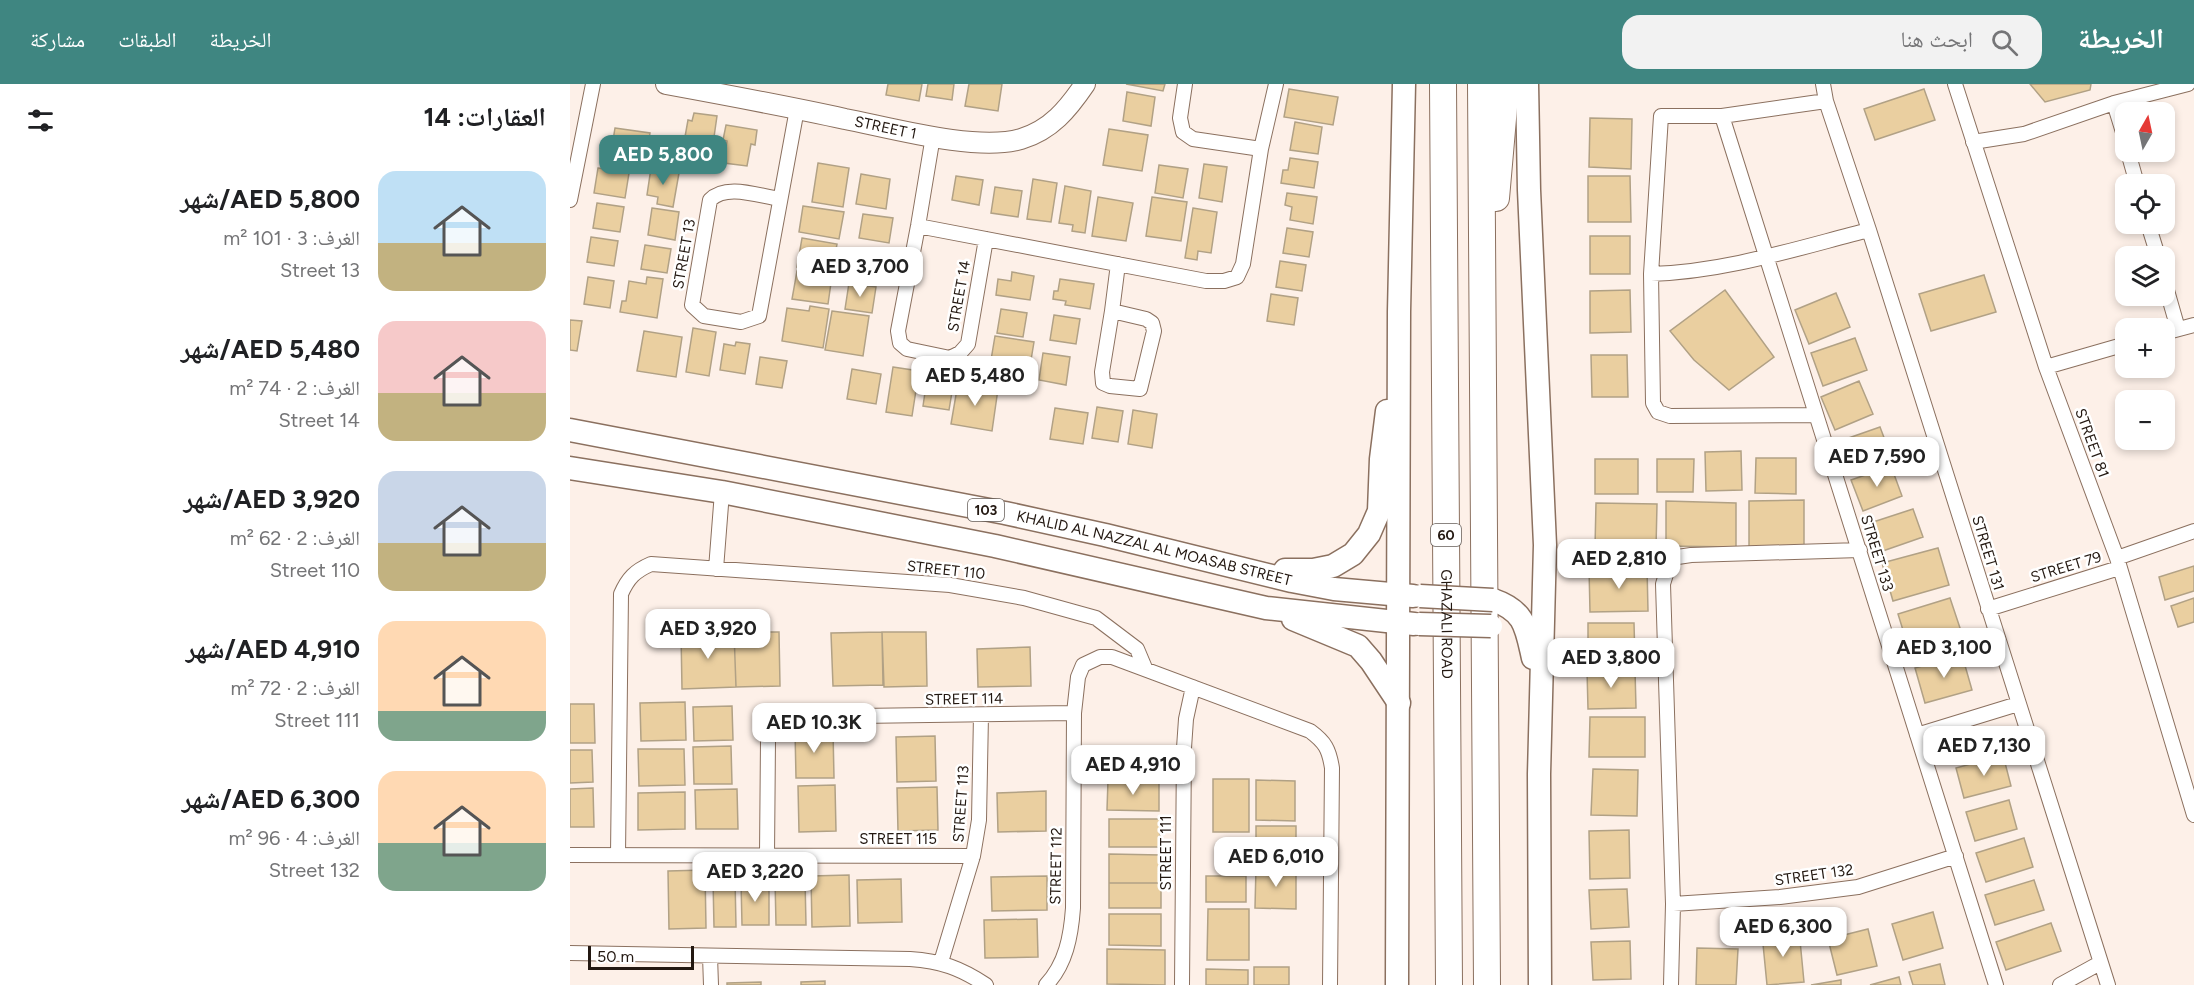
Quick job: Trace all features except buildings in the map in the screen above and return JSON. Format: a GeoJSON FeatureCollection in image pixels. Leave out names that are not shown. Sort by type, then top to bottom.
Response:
{"type":"FeatureCollection","features":[{"type":"Feature","properties":{"kind":"highway"},"geometry":{"type":"LineString","coordinates":[[1481,84],[1487,985]]}},
{"type":"Feature","properties":{"kind":"highway"},"geometry":{"type":"LineString","coordinates":[[1482,318],[1501,151],[1506,84]]}},
{"type":"Feature","properties":{"kind":"highway","name":"GHAZALI ROAD"},"geometry":{"type":"LineString","coordinates":[[1442,91],[1449,985]]}},
{"type":"Feature","properties":{"kind":"main road"},"geometry":{"type":"LineString","coordinates":[[1397,985],[1399,703],[1409,624],[1410,595],[1399,312],[1404,84]]}},
{"type":"Feature","properties":{"kind":"main road"},"geometry":{"type":"LineString","coordinates":[[1527,84],[1529,190],[1545,544],[1540,720],[1540,985]]}},
{"type":"Feature","properties":{"kind":"main road"},"geometry":{"type":"LineString","coordinates":[[1529,190],[1539,84]]}},
{"type":"Feature","properties":{"kind":"main road"},"geometry":{"type":"LineString","coordinates":[[1251,570],[1313,570],[1333,566],[1353,554],[1368,534],[1379,511],[1381,459],[1399,312]]}},
{"type":"Feature","properties":{"kind":"main road","name":"KHALID AL NAZZAL AL MOASAB STREET"},"geometry":{"type":"LineString","coordinates":[[570,430],[1005,513],[1334,589],[1492,600],[1514,609],[1521,617],[1502,625],[1491,626],[1409,624],[1266,608],[995,546],[722,492],[570,468]]}},
{"type":"Feature","properties":{"kind":"main road"},"geometry":{"type":"LineString","coordinates":[[1540,720],[1533,657],[1527,630],[1521,617],[1527,611],[1533,598],[1545,544]]}},
{"type":"Feature","properties":{"kind":"main road"},"geometry":{"type":"LineString","coordinates":[[1266,608],[1358,646],[1399,703]]}},
{"type":"Feature","properties":{"kind":"street"},"geometry":{"type":"LineString","coordinates":[[570,200],[574,161],[592,84]]}},
{"type":"Feature","properties":{"kind":"street","name":"STREET 1"},"geometry":{"type":"LineString","coordinates":[[666,84],[933,136],[985,143],[1020,139],[1044,128],[1068,110],[1085,84]]}},
{"type":"Feature","properties":{"kind":"street"},"geometry":{"type":"LineString","coordinates":[[1185,84],[1180,118],[1183,132],[1193,139],[1261,148]]}},
{"type":"Feature","properties":{"kind":"street"},"geometry":{"type":"LineString","coordinates":[[918,226],[1206,281],[1224,281],[1237,277],[1243,264],[1261,148],[1276,84]]}},
{"type":"Feature","properties":{"kind":"street","name":"STREET 131"},"geometry":{"type":"LineString","coordinates":[[1823,84],[1826,101],[2108,985]]}},
{"type":"Feature","properties":{"kind":"street","name":"STREET 81"},"geometry":{"type":"LineString","coordinates":[[1955,84],[2046,367],[2118,563],[2194,815]]}},
{"type":"Feature","properties":{"kind":"street"},"geometry":{"type":"LineString","coordinates":[[1973,142],[2024,134],[2114,104],[2188,84]]}},
{"type":"Feature","properties":{"kind":"street"},"geometry":{"type":"LineString","coordinates":[[1816,415],[1670,416],[1658,411],[1653,403],[1651,274],[1661,116],[1722,116],[1826,101]]}},
{"type":"Feature","properties":{"kind":"street","name":"STREET 13"},"geometry":{"type":"LineString","coordinates":[[780,199],[726,190],[716,194],[710,200],[692,305],[704,316],[741,322],[759,316],[797,109]]}},
{"type":"Feature","properties":{"kind":"street","name":"STREET 133"},"geometry":{"type":"LineString","coordinates":[[1722,116],[1996,985]]}},
{"type":"Feature","properties":{"kind":"street","name":"STREET 14"},"geometry":{"type":"LineString","coordinates":[[933,136],[898,331],[900,343],[907,349],[950,358],[968,345],[986,238]]}},
{"type":"Feature","properties":{"kind":"street"},"geometry":{"type":"LineString","coordinates":[[1651,274],[1680,273],[1768,256],[1869,230]]}},
{"type":"Feature","properties":{"kind":"street"},"geometry":{"type":"LineString","coordinates":[[1112,311],[1146,319],[1152,323],[1154,332],[1140,389],[1110,386],[1103,383],[1102,372],[1118,264]]}},
{"type":"Feature","properties":{"kind":"street"},"geometry":{"type":"LineString","coordinates":[[2175,330],[2194,325]]}},
{"type":"Feature","properties":{"kind":"street"},"geometry":{"type":"LineString","coordinates":[[2046,367],[2115,347]]}},
{"type":"Feature","properties":{"kind":"street"},"geometry":{"type":"LineString","coordinates":[[716,568],[722,492]]}},
{"type":"Feature","properties":{"kind":"street","name":"STREET 79"},"geometry":{"type":"LineString","coordinates":[[1988,609],[2118,563],[2194,531]]}},
{"type":"Feature","properties":{"kind":"street"},"geometry":{"type":"LineString","coordinates":[[1671,985],[1672,904],[1663,584],[1671,558],[1691,555],[1860,550]]}},
{"type":"Feature","properties":{"kind":"street","name":"STREET 110"},"geometry":{"type":"LineString","coordinates":[[618,855],[621,594],[626,581],[636,571],[651,564],[950,585],[1024,598],[1096,618],[1137,649],[1145,668]]}},
{"type":"Feature","properties":{"kind":"street","name":"STREET 112"},"geometry":{"type":"LineString","coordinates":[[1046,985],[1064,959],[1071,935],[1074,713],[1078,677],[1083,665],[1100,657],[1112,657],[1145,668]]}},
{"type":"Feature","properties":{"kind":"street"},"geometry":{"type":"LineString","coordinates":[[1145,668],[1310,731],[1322,740],[1329,750],[1332,768],[1330,985]]}},
{"type":"Feature","properties":{"kind":"street","name":"STREET 111"},"geometry":{"type":"LineString","coordinates":[[1182,985],[1184,748],[1186,719],[1193,687]]}},
{"type":"Feature","properties":{"kind":"street"},"geometry":{"type":"LineString","coordinates":[[1917,735],[2018,704]]}},
{"type":"Feature","properties":{"kind":"street","name":"STREET 114"},"geometry":{"type":"LineString","coordinates":[[767,855],[768,740],[770,730],[776,721],[788,717],[1074,713]]}},
{"type":"Feature","properties":{"kind":"street","name":"STREET 113"},"geometry":{"type":"LineString","coordinates":[[941,962],[974,856],[979,820],[981,715]]}},
{"type":"Feature","properties":{"kind":"street","name":"STREET 115"},"geometry":{"type":"LineString","coordinates":[[570,855],[974,856]]}},
{"type":"Feature","properties":{"kind":"street","name":"STREET 132"},"geometry":{"type":"LineString","coordinates":[[1672,904],[1780,897],[1858,887],[1956,856]]}},
{"type":"Feature","properties":{"kind":"street"},"geometry":{"type":"LineString","coordinates":[[570,953],[910,959],[941,962],[986,985]]}},
{"type":"Feature","properties":{"kind":"street"},"geometry":{"type":"LineString","coordinates":[[710,956],[711,985]]}},
{"type":"Feature","properties":{"kind":"street"},"geometry":{"type":"LineString","coordinates":[[2060,985],[2100,963]]}}]}
